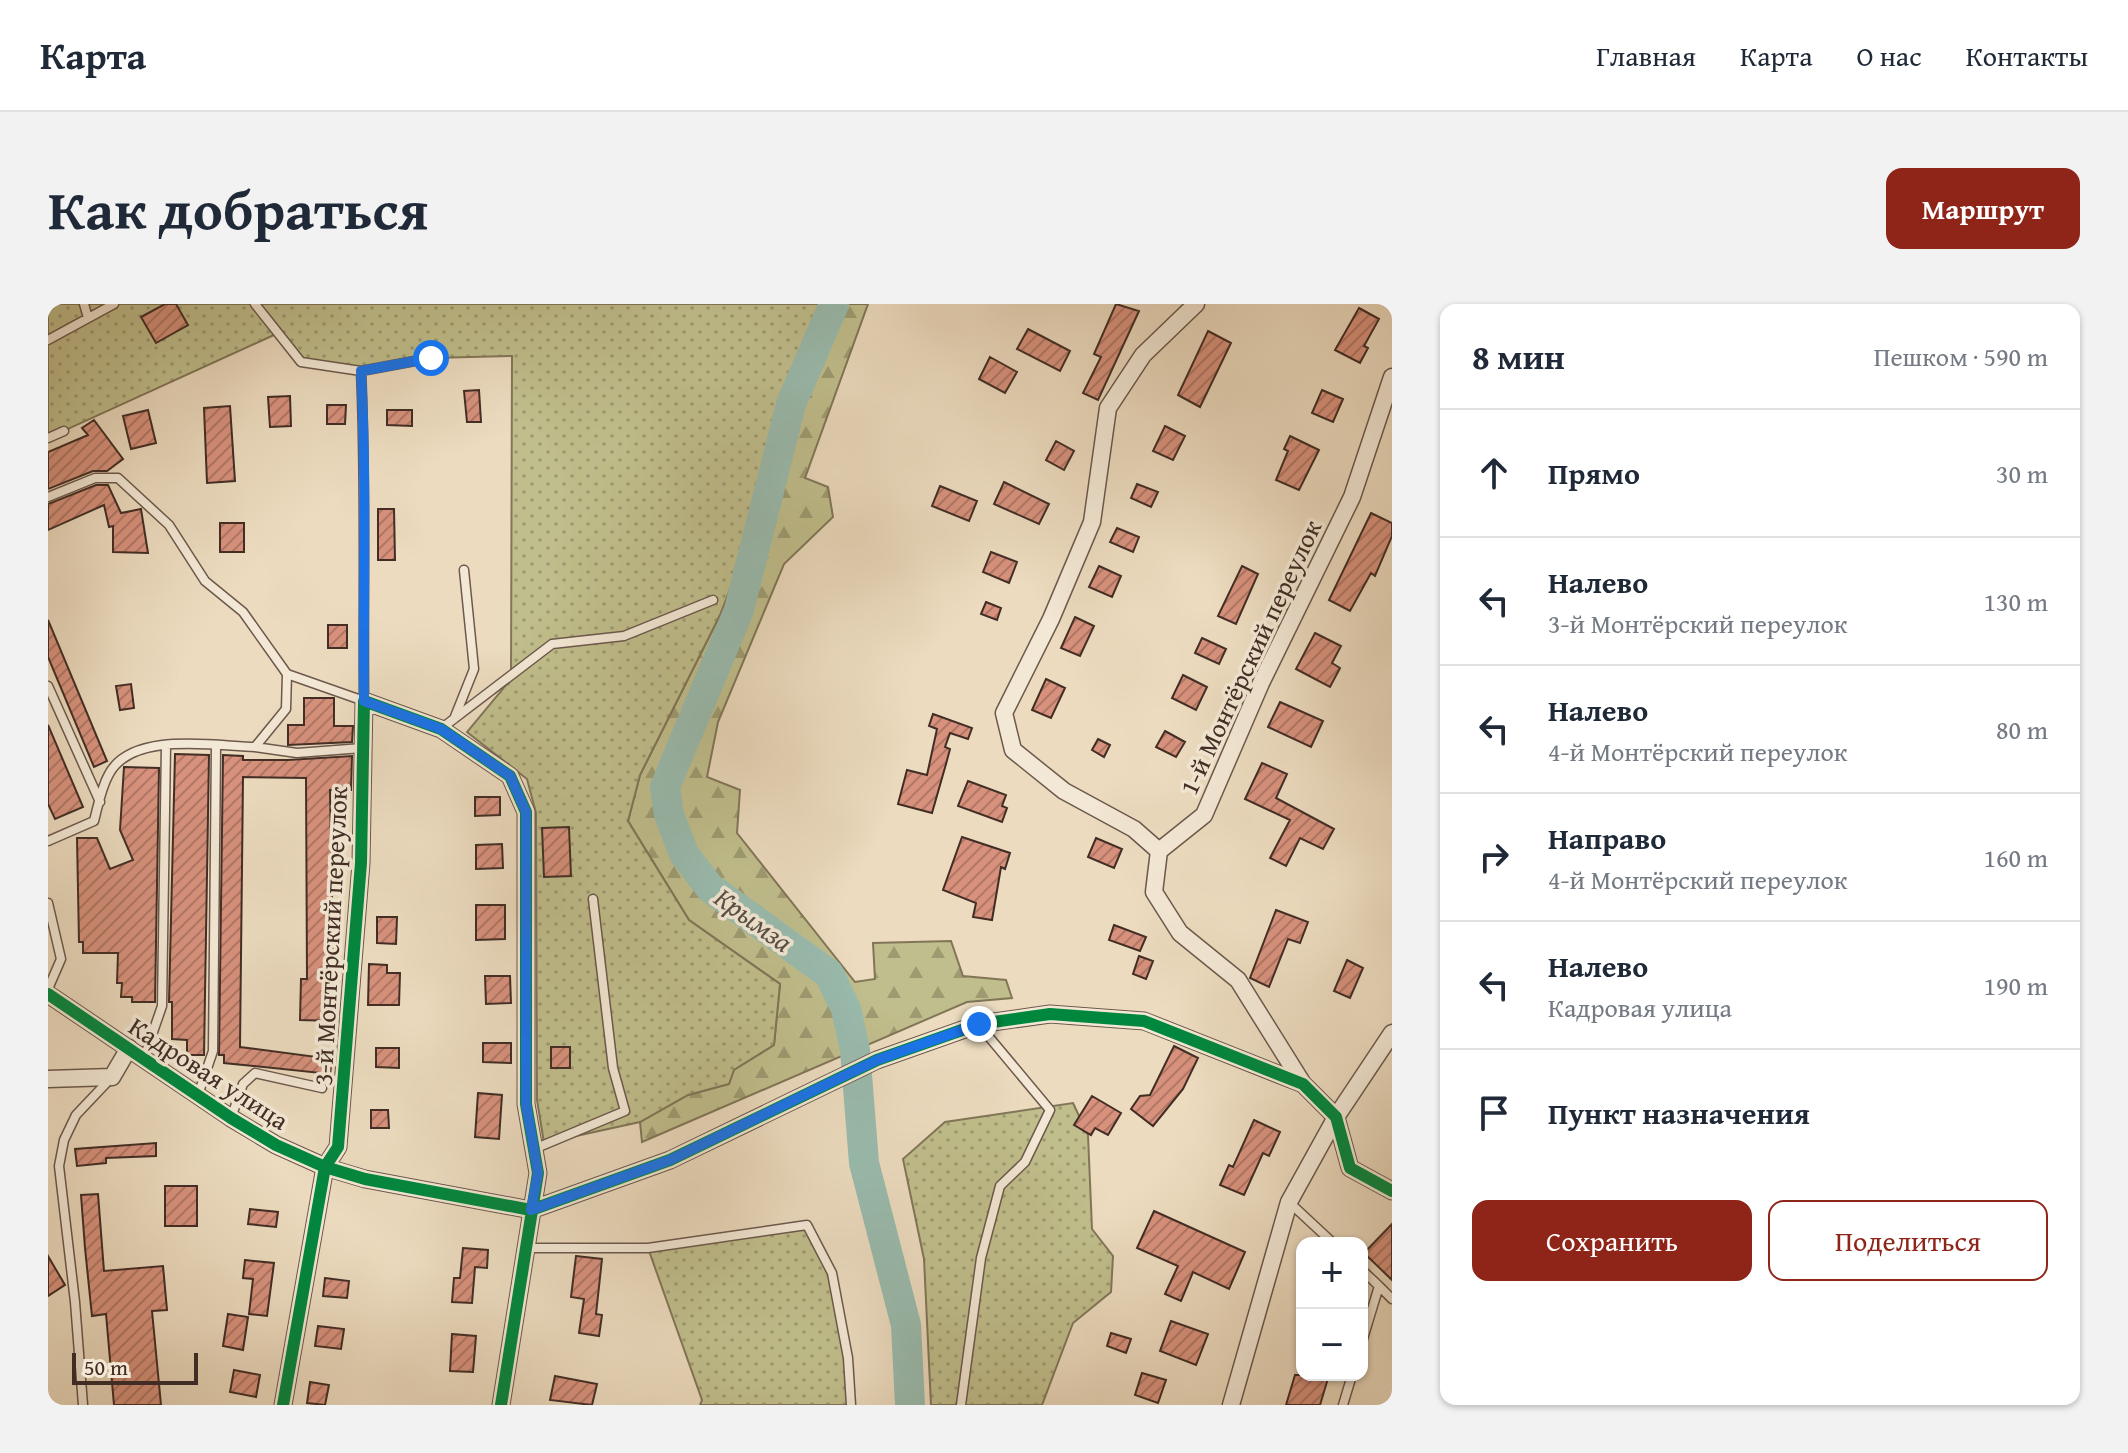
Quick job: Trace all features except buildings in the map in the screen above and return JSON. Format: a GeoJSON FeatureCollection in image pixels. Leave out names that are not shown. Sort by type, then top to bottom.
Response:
{"type":"FeatureCollection","features":[{"type":"Feature","properties":{"kind":"street"},"geometry":{"type":"LineString","coordinates":[[1196,304],[1143,355],[1108,408],[1092,522],[1051,619],[1004,713],[1013,750],[1064,791],[1134,829],[1159,851],[1154,892],[1180,933],[1238,980],[1303,1084],[1336,1117],[1350,1168],[1392,1191]]}},
{"type":"Feature","properties":{"kind":"street","name":"1-й Монтёрский переулок"},"geometry":{"type":"LineString","coordinates":[[1159,851],[1204,815],[1261,683],[1352,497],[1392,377]]}},
{"type":"Feature","properties":{"kind":"street"},"geometry":{"type":"LineString","coordinates":[[364,701],[447,724],[510,776],[526,812],[526,1104],[538,1173],[501,1405]]}},
{"type":"Feature","properties":{"kind":"street","name":"3-й Монтёрский переулок"},"geometry":{"type":"LineString","coordinates":[[283,1405],[325,1167],[338,1147],[361,863],[364,701]]}},
{"type":"Feature","properties":{"kind":"street","name":"Кадровая улица"},"geometry":{"type":"LineString","coordinates":[[48,992],[198,1096],[276,1145],[325,1167],[365,1179],[531,1210]]}},
{"type":"Feature","properties":{"kind":"street"},"geometry":{"type":"LineString","coordinates":[[531,1210],[670,1160],[877,1060],[979,1024],[1050,1014],[1144,1021],[1303,1084]]}},
{"type":"Feature","properties":{"kind":"street"},"geometry":{"type":"LineString","coordinates":[[1231,1405],[1289,1202],[1336,1117],[1388,1052],[1392,1033]]}},
{"type":"Feature","properties":{"kind":"street"},"geometry":{"type":"LineString","coordinates":[[48,1079],[112,1077],[129,1048]]}},
{"type":"Feature","properties":{"kind":"lane"},"geometry":{"type":"LineString","coordinates":[[84,304],[88,318]]}},
{"type":"Feature","properties":{"kind":"lane"},"geometry":{"type":"LineString","coordinates":[[48,340],[114,304]]}},
{"type":"Feature","properties":{"kind":"lane"},"geometry":{"type":"LineString","coordinates":[[255,304],[301,362],[361,371],[431,358]]}},
{"type":"Feature","properties":{"kind":"lane","name":"3-й Монтёрский переулок"},"geometry":{"type":"LineString","coordinates":[[361,371],[366,478],[362,519],[364,701]]}},
{"type":"Feature","properties":{"kind":"lane"},"geometry":{"type":"LineString","coordinates":[[48,438],[64,431]]}},
{"type":"Feature","properties":{"kind":"lane"},"geometry":{"type":"LineString","coordinates":[[48,497],[95,478],[118,478],[169,525],[205,581],[243,612],[287,674],[364,701]]}},
{"type":"Feature","properties":{"kind":"lane"},"geometry":{"type":"LineString","coordinates":[[447,724],[474,669],[464,570]]}},
{"type":"Feature","properties":{"kind":"lane"},"geometry":{"type":"LineString","coordinates":[[447,724],[552,644],[624,636],[713,600]]}},
{"type":"Feature","properties":{"kind":"lane"},"geometry":{"type":"LineString","coordinates":[[255,747],[286,709],[287,674]]}},
{"type":"Feature","properties":{"kind":"lane"},"geometry":{"type":"LineString","coordinates":[[48,686],[100,802]]}},
{"type":"Feature","properties":{"kind":"lane"},"geometry":{"type":"LineString","coordinates":[[48,841],[94,821],[109,773],[126,755],[166,745],[255,747],[297,753],[362,748]]}},
{"type":"Feature","properties":{"kind":"lane"},"geometry":{"type":"LineString","coordinates":[[144,1058],[162,1006],[166,745]]}},
{"type":"Feature","properties":{"kind":"lane"},"geometry":{"type":"LineString","coordinates":[[198,1096],[213,1051],[216,746]]}},
{"type":"Feature","properties":{"kind":"lane"},"geometry":{"type":"LineString","coordinates":[[534,1149],[625,1111],[613,1068],[593,899]]}},
{"type":"Feature","properties":{"kind":"lane"},"geometry":{"type":"LineString","coordinates":[[48,903],[61,959],[48,992]]}},
{"type":"Feature","properties":{"kind":"lane"},"geometry":{"type":"LineString","coordinates":[[961,1405],[981,1258],[1000,1186],[1025,1162],[1050,1110],[979,1024]]}},
{"type":"Feature","properties":{"kind":"lane"},"geometry":{"type":"LineString","coordinates":[[231,1118],[243,1084],[255,1073],[322,1088]]}},
{"type":"Feature","properties":{"kind":"lane"},"geometry":{"type":"LineString","coordinates":[[83,1405],[59,1166],[64,1140],[76,1115],[112,1077]]}},
{"type":"Feature","properties":{"kind":"lane"},"geometry":{"type":"LineString","coordinates":[[1289,1202],[1327,1237]]}},
{"type":"Feature","properties":{"kind":"lane"},"geometry":{"type":"LineString","coordinates":[[526,1248],[648,1248],[807,1225],[832,1273],[848,1358],[851,1405]]}},
{"type":"Feature","properties":{"kind":"lane"},"geometry":{"type":"LineString","coordinates":[[1368,1276],[1392,1299]]}},
{"type":"Feature","properties":{"kind":"lane"},"geometry":{"type":"LineString","coordinates":[[1368,1322],[1379,1286]]}},
{"type":"Feature","properties":{"kind":"lane"},"geometry":{"type":"LineString","coordinates":[[1343,1405],[1350,1381]]}},
{"type":"Feature","properties":{"kind":"green space"},"geometry":{"type":"Polygon","coordinates":[[[48,304],[830,304],[831,313],[789,381],[773,429],[784,442],[773,513],[745,551],[720,615],[640,775],[628,821],[689,920],[780,984],[774,1045],[734,1070],[729,1084],[688,1095],[640,1122],[544,1143],[537,1100],[536,813],[527,779],[467,732],[511,679],[512,356],[431,358],[361,371],[301,362],[276,334],[48,438],[48,304]]]}},
{"type":"Feature","properties":{"kind":"green space"},"geometry":{"type":"Polygon","coordinates":[[[830,304],[868,304],[805,478],[828,487],[833,517],[784,564],[718,722],[707,777],[740,790],[737,833],[855,982],[875,979],[873,943],[951,941],[963,976],[1006,980],[1012,998],[967,1002],[642,1142],[640,1122],[688,1095],[729,1084],[733,1070],[774,1045],[780,984],[689,920],[628,821],[640,775],[720,615],[745,551],[773,513],[773,429],[789,381],[831,313],[830,304]]]}},
{"type":"Feature","properties":{"kind":"green space"},"geometry":{"type":"Polygon","coordinates":[[[1073,1103],[1088,1135],[1092,1229],[1113,1256],[1111,1292],[1073,1323],[1042,1405],[931,1405],[924,1259],[903,1159],[945,1122],[1073,1103]]]}},
{"type":"Feature","properties":{"kind":"green space"},"geometry":{"type":"Polygon","coordinates":[[[807,1225],[832,1273],[851,1405],[700,1405],[702,1400],[648,1248],[807,1225]]]}},
{"type":"Feature","properties":{"kind":"waterway","name":"Крымза"},"geometry":{"type":"LineString","coordinates":[[834,304],[791,404],[739,610],[665,787],[669,815],[684,854],[710,888],[829,974],[846,1009],[855,1050],[864,1163],[906,1325],[910,1405]]}},
{"type":"Feature","properties":{"kind":"cycle path"},"geometry":{"type":"LineString","coordinates":[[283,1405],[325,1167],[338,1147],[361,863],[364,701],[441,729],[510,776],[526,812],[526,1104],[538,1173],[501,1405]]}},
{"type":"Feature","properties":{"kind":"cycle path"},"geometry":{"type":"LineString","coordinates":[[48,994],[231,1118],[276,1145],[325,1167],[365,1179],[531,1210],[670,1160],[877,1060],[979,1024],[1050,1014],[1144,1021],[1303,1084],[1336,1117],[1350,1168],[1392,1191]]}},
{"type":"Feature","properties":{"kind":"route"},"geometry":{"type":"LineString","coordinates":[[431,358],[361,371],[366,478],[362,519],[364,701],[441,729],[510,776],[526,812],[526,1104],[538,1173],[531,1210],[670,1160],[877,1060],[979,1024]]}}]}
